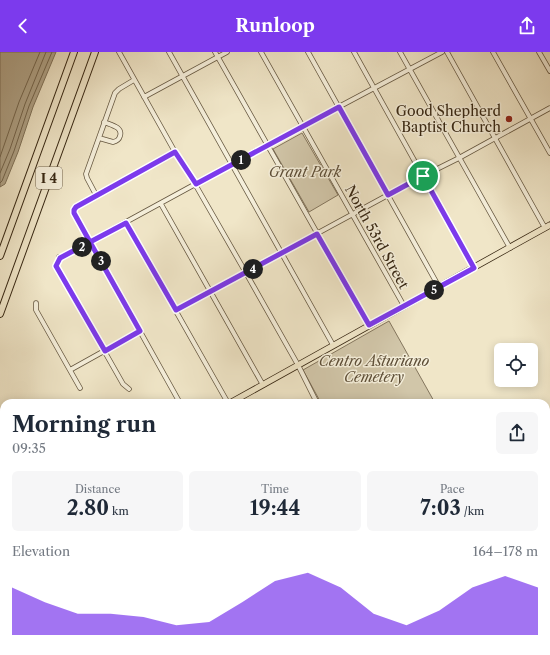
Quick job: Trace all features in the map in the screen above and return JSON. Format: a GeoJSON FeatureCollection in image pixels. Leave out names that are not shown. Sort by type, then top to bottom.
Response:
{"type":"FeatureCollection","features":[{"type":"Feature","properties":{"kind":"highway","name":"I 4"},"geometry":{"type":"LineString","coordinates":[[0,256],[74,52]]}},
{"type":"Feature","properties":{"kind":"highway","name":"I 4"},"geometry":{"type":"LineString","coordinates":[[0,315],[95,52]]}},
{"type":"Feature","properties":{"kind":"main road"},"geometry":{"type":"LineString","coordinates":[[237,399],[548,227]]}},
{"type":"Feature","properties":{"kind":"street"},"geometry":{"type":"LineString","coordinates":[[119,52],[175,152],[196,184],[298,365],[315,399]]}},
{"type":"Feature","properties":{"kind":"street"},"geometry":{"type":"LineString","coordinates":[[169,52],[333,345]]}},
{"type":"Feature","properties":{"kind":"street"},"geometry":{"type":"LineString","coordinates":[[215,52],[369,325]]}},
{"type":"Feature","properties":{"kind":"street"},"geometry":{"type":"LineString","coordinates":[[144,97],[227,52]]}},
{"type":"Feature","properties":{"kind":"street","name":"North 53rd Street"},"geometry":{"type":"LineString","coordinates":[[261,52],[404,306]]}},
{"type":"Feature","properties":{"kind":"street"},"geometry":{"type":"LineString","coordinates":[[308,52],[439,287]]}},
{"type":"Feature","properties":{"kind":"street"},"geometry":{"type":"LineString","coordinates":[[354,52],[474,268]]}},
{"type":"Feature","properties":{"kind":"street"},"geometry":{"type":"LineString","coordinates":[[400,52],[510,248]]}},
{"type":"Feature","properties":{"kind":"street"},"geometry":{"type":"LineString","coordinates":[[129,389],[123,384],[56,266],[59,258],[442,52]]}},
{"type":"Feature","properties":{"kind":"street"},"geometry":{"type":"LineString","coordinates":[[446,52],[548,227]]}},
{"type":"Feature","properties":{"kind":"street"},"geometry":{"type":"LineString","coordinates":[[493,52],[550,154]]}},
{"type":"Feature","properties":{"kind":"street"},"geometry":{"type":"LineString","coordinates":[[539,52],[550,71]]}},
{"type":"Feature","properties":{"kind":"street"},"geometry":{"type":"LineString","coordinates":[[96,195],[86,174],[115,93],[134,80]]}},
{"type":"Feature","properties":{"kind":"street"},"geometry":{"type":"LineString","coordinates":[[176,310],[550,108]]}},
{"type":"Feature","properties":{"kind":"street"},"geometry":{"type":"LineString","coordinates":[[99,138],[113,142],[120,138],[118,128],[104,122]]}},
{"type":"Feature","properties":{"kind":"street"},"geometry":{"type":"LineString","coordinates":[[175,152],[76,207],[74,213],[178,399]]}},
{"type":"Feature","properties":{"kind":"street"},"geometry":{"type":"LineString","coordinates":[[161,204],[263,385]]}},
{"type":"Feature","properties":{"kind":"street"},"geometry":{"type":"LineString","coordinates":[[126,223],[227,399]]}},
{"type":"Feature","properties":{"kind":"street"},"geometry":{"type":"LineString","coordinates":[[36,304],[36,310],[80,388]]}},
{"type":"Feature","properties":{"kind":"street"},"geometry":{"type":"LineString","coordinates":[[70,370],[140,331]]}},
{"type":"Feature","properties":{"kind":"green space","name":"Grant Park"},"geometry":{"type":"Polygon","coordinates":[[[302,133],[338,195],[309,212],[273,149],[302,133]]]}},
{"type":"Feature","properties":{"kind":"green space","name":"Centro Asturiano Cemetery"},"geometry":{"type":"Polygon","coordinates":[[[389,321],[433,399],[319,399],[303,370],[389,321]]]}},
{"type":"Feature","properties":{"kind":"water"},"geometry":{"type":"Polygon","coordinates":[[[0,52],[56,52],[33,107],[18,152],[5,184],[0,187],[0,52]]]}},
{"type":"Feature","properties":{"kind":"place","name":"Good Shepherd Baptist Church"},"geometry":{"type":"Point","coordinates":[509,119]}},
{"type":"Feature","properties":{"kind":"route"},"geometry":{"type":"LineString","coordinates":[[423,176],[388,195],[339,107],[196,184],[175,152],[96,195],[76,207],[74,210],[74,213],[90,242],[60,258],[56,266],[105,351],[140,331],[90,242],[126,223],[176,310],[317,234],[369,325],[474,268],[423,176]]}}]}
